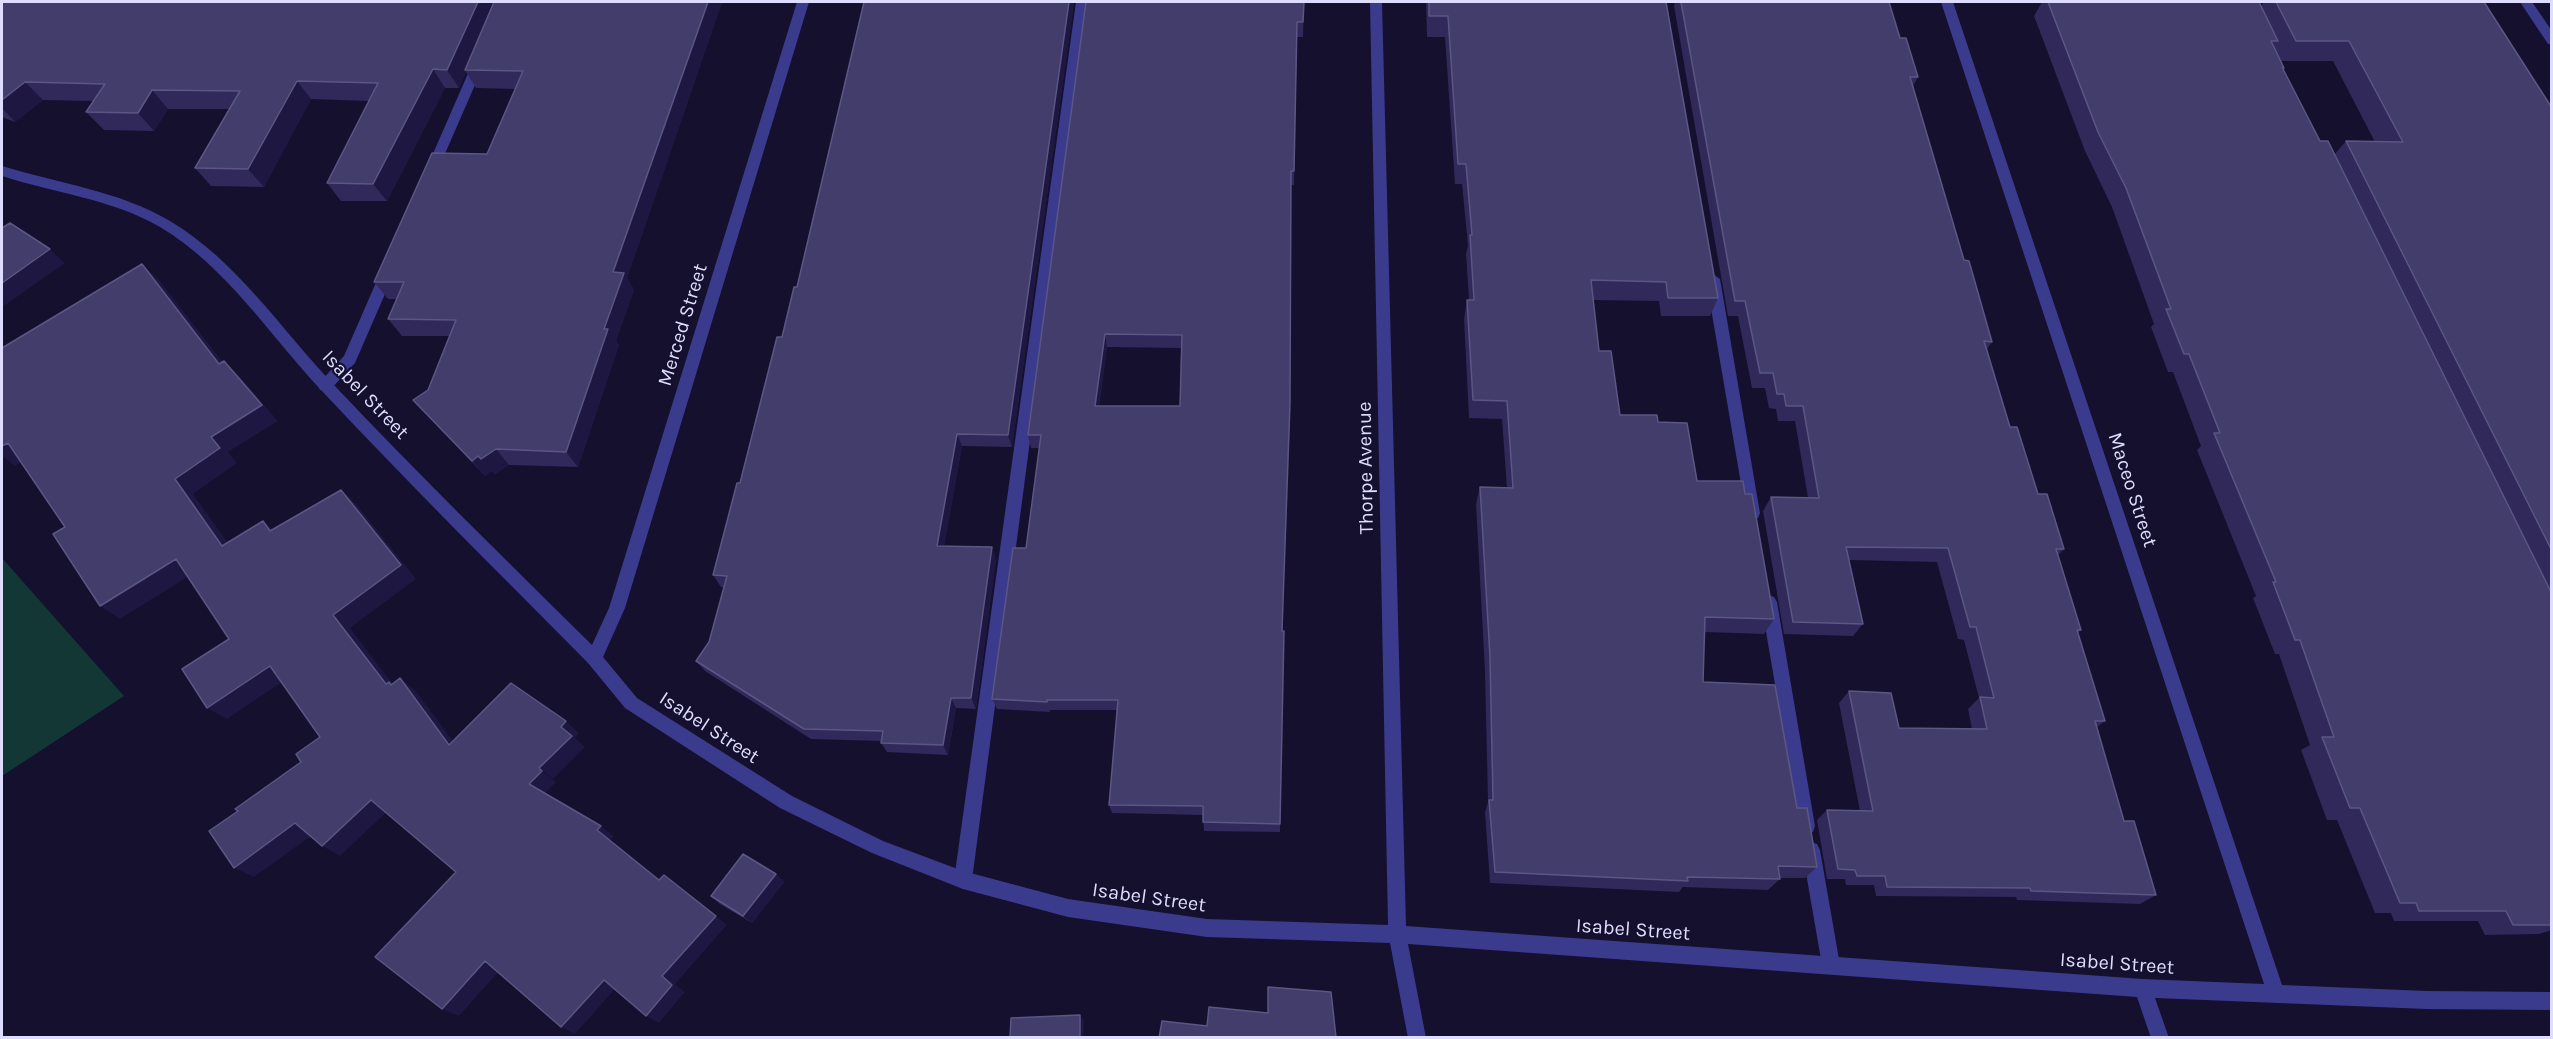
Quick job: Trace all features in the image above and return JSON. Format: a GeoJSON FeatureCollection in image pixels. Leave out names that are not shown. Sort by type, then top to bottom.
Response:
{"type":"FeatureCollection","features":[{"type":"Feature","properties":{"kind":"street","name":"Merced Street"},"geometry":{"type":"LineString","coordinates":[[594,658],[617,608],[803,2]]}},
{"type":"Feature","properties":{"kind":"street"},"geometry":{"type":"LineString","coordinates":[[963,880],[1083,2]]}},
{"type":"Feature","properties":{"kind":"street","name":"Thorpe Avenue"},"geometry":{"type":"LineString","coordinates":[[1376,2],[1397,934],[1417,1038]]}},
{"type":"Feature","properties":{"kind":"street","name":"Maceo Street"},"geometry":{"type":"LineString","coordinates":[[1947,2],[2276,993]]}},
{"type":"Feature","properties":{"kind":"street"},"geometry":{"type":"LineString","coordinates":[[2526,2],[2552,41]]}},
{"type":"Feature","properties":{"kind":"street"},"geometry":{"type":"LineString","coordinates":[[425,186],[486,45]]}},
{"type":"Feature","properties":{"kind":"street","name":"Isabel Street"},"geometry":{"type":"LineString","coordinates":[[2,171],[114,203],[164,223],[203,250],[325,386],[594,658],[631,703],[786,802],[878,847],[963,880],[1068,908],[1207,928],[1397,934],[2143,988],[2427,1000],[2552,1001]]}},
{"type":"Feature","properties":{"kind":"street"},"geometry":{"type":"LineString","coordinates":[[1710,260],[1756,530]]}},
{"type":"Feature","properties":{"kind":"street"},"geometry":{"type":"LineString","coordinates":[[325,386],[350,359],[393,261]]}},
{"type":"Feature","properties":{"kind":"street"},"geometry":{"type":"LineString","coordinates":[[1766,589],[1831,965]]}},
{"type":"Feature","properties":{"kind":"street"},"geometry":{"type":"LineString","coordinates":[[2143,988],[2160,1038]]}},
{"type":"Feature","properties":{"kind":"green space"},"geometry":{"type":"Polygon","coordinates":[[[2,558],[124,696],[2,776],[2,558]]]}},
{"type":"Feature","properties":{"kind":"building"},"geometry":{"type":"Polygon","coordinates":[[[2,2],[478,2],[447,70],[433,69],[373,184],[327,183],[378,83],[297,81],[248,169],[195,168],[240,91],[152,90],[138,113],[86,112],[105,84],[25,82],[2,100],[2,2]]]}},
{"type":"Feature","properties":{"kind":"building"},"geometry":{"type":"Polygon","coordinates":[[[494,2],[708,2],[613,272],[624,273],[604,329],[608,329],[566,452],[496,449],[481,459],[478,456],[472,461],[413,400],[428,390],[456,320],[388,319],[404,282],[374,282],[432,153],[487,154],[523,71],[465,70],[494,2]]]}},
{"type":"Feature","properties":{"kind":"building"},"geometry":{"type":"Polygon","coordinates":[[[864,2],[1069,2],[1008,435],[957,434],[937,546],[992,547],[971,698],[951,698],[943,745],[881,743],[883,731],[804,729],[696,661],[709,642],[727,576],[713,575],[737,483],[740,483],[777,337],[782,337],[794,287],[797,287],[864,2]]]}},
{"type":"Feature","properties":{"kind":"building"},"geometry":{"type":"Polygon","coordinates":[[[1086,2],[1304,2],[1303,22],[1297,22],[1294,171],[1291,171],[1290,403],[1282,631],[1284,631],[1280,824],[1203,822],[1203,806],[1109,805],[1118,700],[1047,700],[1047,702],[992,699],[1013,548],[1026,548],[1041,435],[1028,435],[1086,2]],[[1105,334],[1095,406],[1180,406],[1182,335],[1105,334]]]}},
{"type":"Feature","properties":{"kind":"building"},"geometry":{"type":"Polygon","coordinates":[[[1429,2],[1666,2],[1718,298],[1668,298],[1666,282],[1591,280],[1599,351],[1611,351],[1620,415],[1657,415],[1658,422],[1687,423],[1697,481],[1743,481],[1745,494],[1752,494],[1774,619],[1705,617],[1703,682],[1775,685],[1797,808],[1807,808],[1817,867],[1778,866],[1780,879],[1687,877],[1688,881],[1495,872],[1489,800],[1493,800],[1490,657],[1480,487],[1513,488],[1507,401],[1473,400],[1467,300],[1474,300],[1470,235],[1472,235],[1466,164],[1458,164],[1448,16],[1429,16],[1429,2]]]}},
{"type":"Feature","properties":{"kind":"building"},"geometry":{"type":"Polygon","coordinates":[[[1681,2],[1889,2],[1900,38],[1906,38],[1918,77],[1910,77],[1964,260],[1969,261],[1992,342],[1984,341],[2010,427],[2017,427],[2038,494],[2047,494],[2064,549],[2056,549],[2081,630],[2077,630],[2105,721],[2095,721],[2124,821],[2134,821],[2156,895],[2031,891],[2030,888],[1887,887],[1885,876],[1857,876],[1855,870],[1838,869],[1827,810],[1873,811],[1849,691],[1891,693],[1899,728],[1987,729],[1980,697],[1994,698],[1976,627],[1970,627],[1948,548],[1846,547],[1863,624],[1793,622],[1771,497],[1819,498],[1803,406],[1786,406],[1784,394],[1777,394],[1773,373],[1760,373],[1745,301],[1735,301],[1681,2]]]}},
{"type":"Feature","properties":{"kind":"building"},"geometry":{"type":"Polygon","coordinates":[[[2048,2],[2259,2],[2278,41],[2271,41],[2284,68],[2282,67],[2320,141],[2328,141],[2552,594],[2552,925],[2513,925],[2506,911],[2419,911],[2416,903],[2400,903],[2360,808],[2350,808],[2322,737],[2334,737],[2300,640],[2295,640],[2273,582],[2276,582],[2214,433],[2220,433],[2189,354],[2184,354],[2166,309],[2171,309],[2126,188],[2098,132],[2048,2]]]}},
{"type":"Feature","properties":{"kind":"building"},"geometry":{"type":"Polygon","coordinates":[[[2276,2],[2484,2],[2552,108],[2552,551],[2346,141],[2403,142],[2349,41],[2296,41],[2276,2]]]}},
{"type":"Feature","properties":{"kind":"building"},"geometry":{"type":"Polygon","coordinates":[[[10,223],[50,249],[2,283],[2,228],[10,223]]]}},
{"type":"Feature","properties":{"kind":"building"},"geometry":{"type":"Polygon","coordinates":[[[142,264],[219,364],[224,361],[262,405],[211,437],[220,448],[175,479],[222,546],[263,521],[270,531],[341,490],[401,565],[333,615],[386,684],[389,682],[391,685],[400,678],[449,745],[511,683],[566,721],[561,727],[572,736],[539,768],[542,771],[529,784],[601,826],[597,830],[659,880],[664,875],[716,916],[662,976],[672,985],[646,1016],[604,980],[561,1027],[485,961],[442,1009],[375,957],[456,872],[371,800],[322,846],[295,823],[234,868],[209,831],[238,811],[235,809],[301,762],[296,754],[320,737],[270,666],[207,708],[182,669],[229,639],[176,559],[100,606],[53,534],[65,527],[8,443],[2,446],[2,348],[142,264]]]}},
{"type":"Feature","properties":{"kind":"building"},"geometry":{"type":"Polygon","coordinates":[[[743,854],[776,874],[743,916],[711,896],[743,854]]]}},
{"type":"Feature","properties":{"kind":"building"},"geometry":{"type":"Polygon","coordinates":[[[1268,987],[1331,992],[1336,1037],[1347,1038],[1159,1038],[1162,1021],[1207,1026],[1209,1007],[1268,1013],[1268,987]]]}},
{"type":"Feature","properties":{"kind":"building"},"geometry":{"type":"Polygon","coordinates":[[[1080,1015],[1080,1038],[1010,1038],[1011,1018],[1080,1015]]]}}]}
